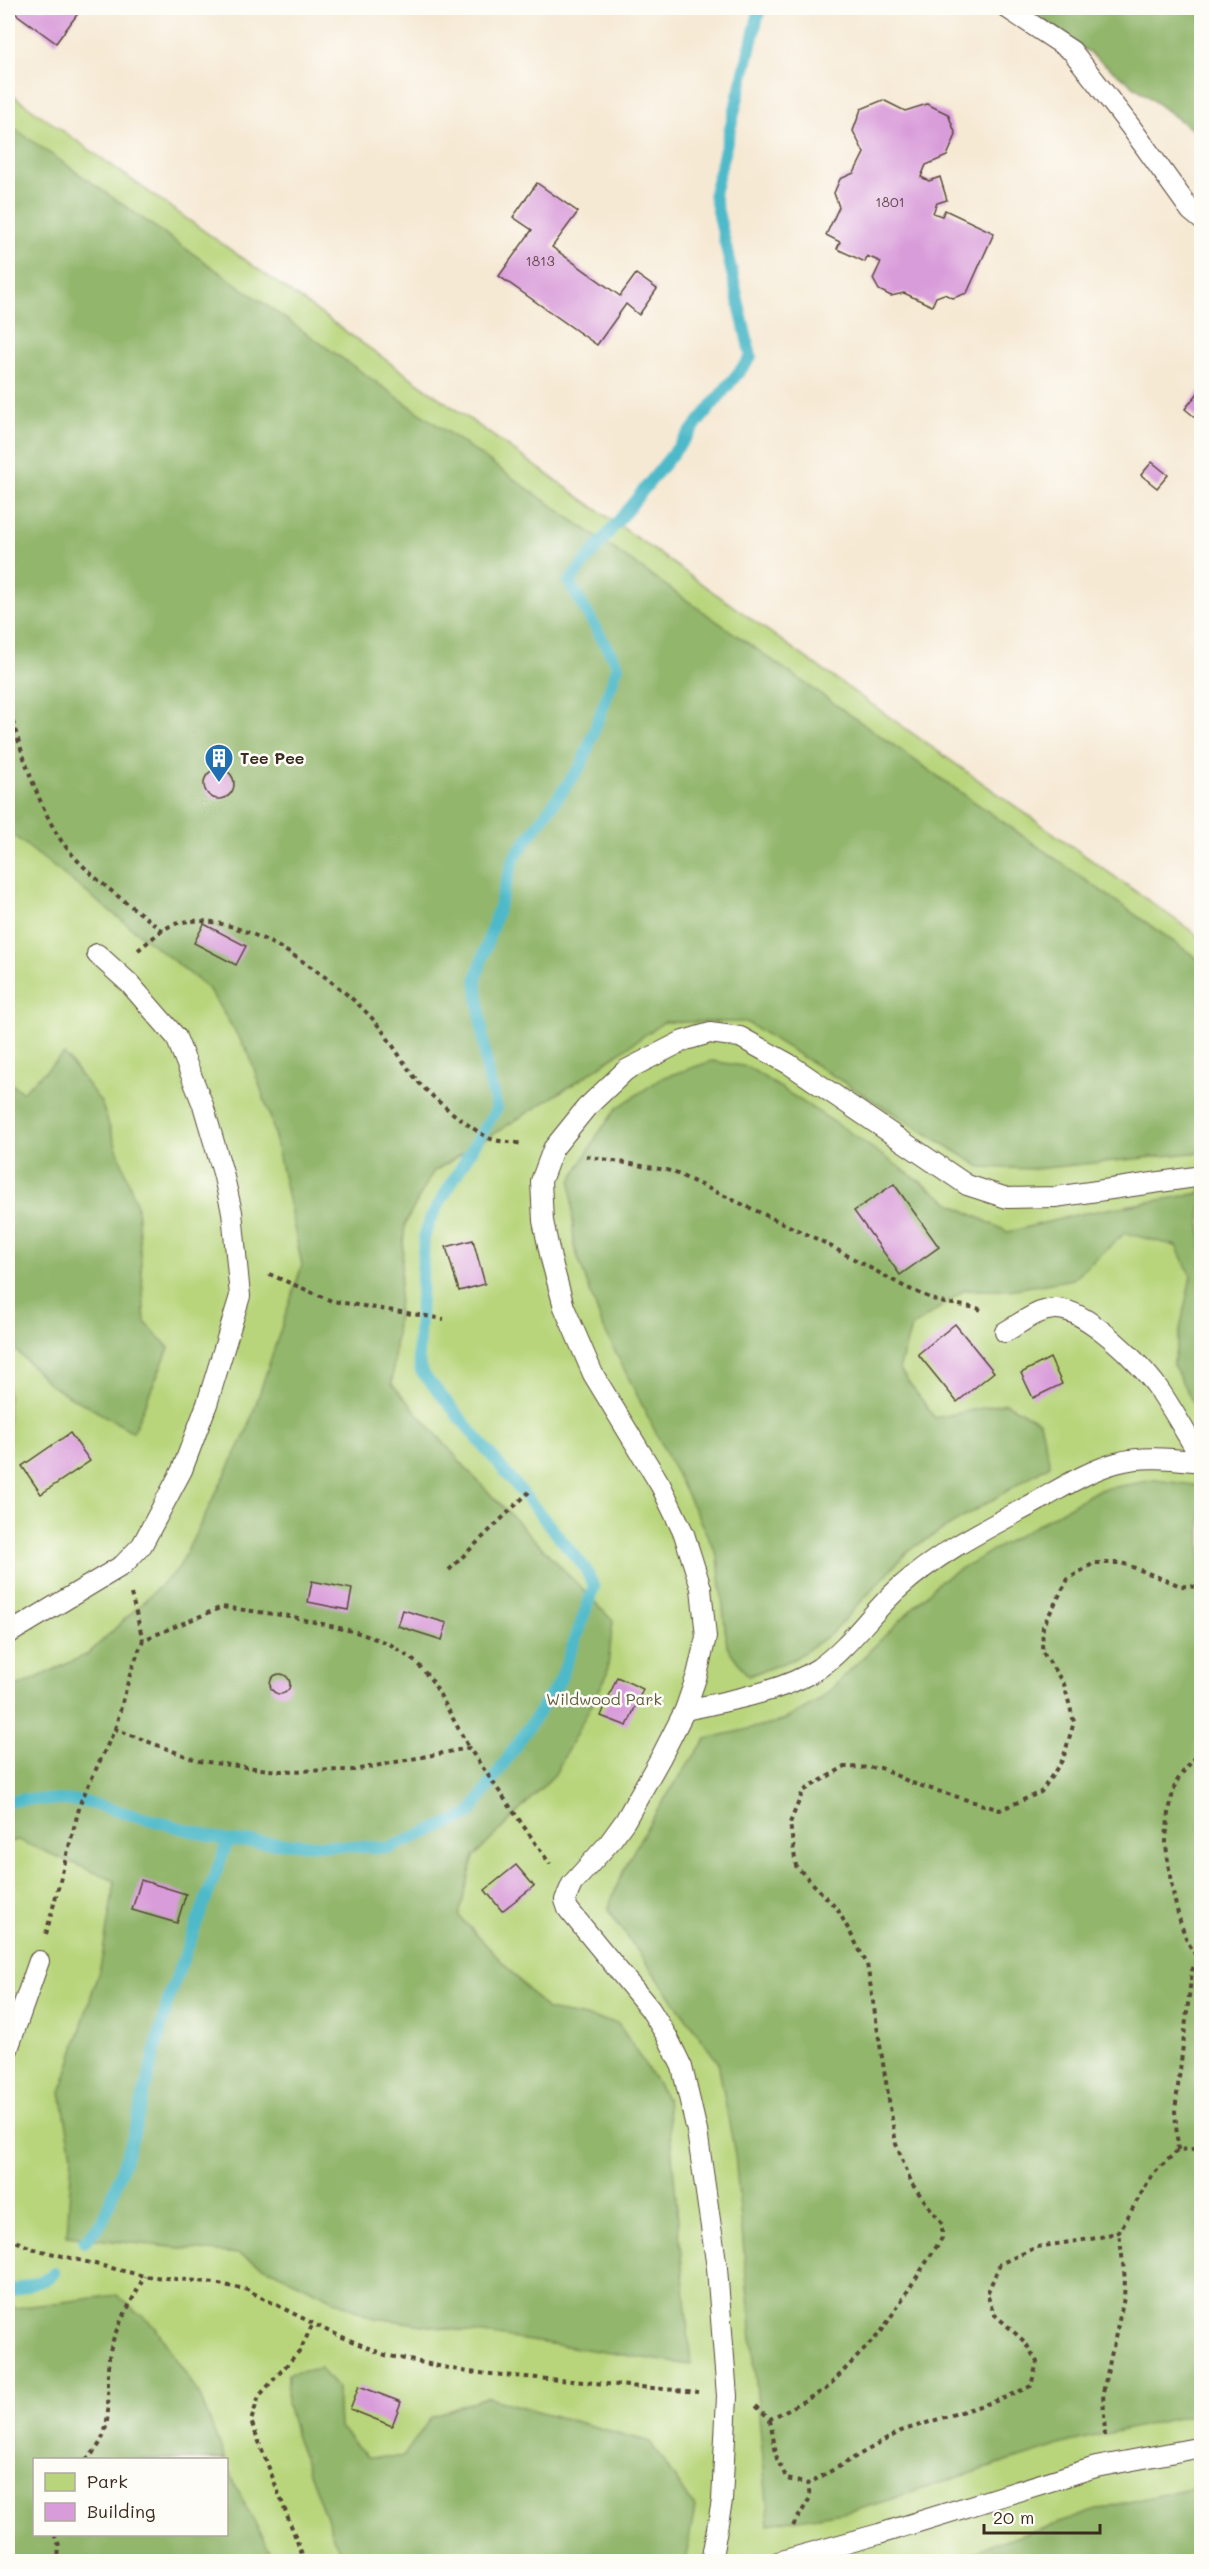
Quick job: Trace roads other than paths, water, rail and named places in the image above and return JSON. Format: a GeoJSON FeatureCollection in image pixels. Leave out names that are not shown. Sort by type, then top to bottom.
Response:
{"type":"FeatureCollection","features":[{"type":"Feature","properties":{"kind":"lane"},"geometry":{"type":"LineString","coordinates":[[1007,8],[1072,51],[1191,211],[1202,220]]}},
{"type":"Feature","properties":{"kind":"lane"},"geometry":{"type":"LineString","coordinates":[[8,1634],[123,1565],[141,1545],[162,1509],[186,1459],[207,1404],[240,1296],[232,1212],[223,1173],[203,1105],[176,1037],[115,968],[97,954]]}},
{"type":"Feature","properties":{"kind":"lane"},"geometry":{"type":"LineString","coordinates":[[711,2562],[722,2502],[727,2396],[717,2268],[697,2131],[682,2067],[668,2038],[650,2009],[568,1909],[565,1900],[568,1890],[625,1821],[685,1710],[697,1675],[706,1637],[701,1588],[684,1534],[661,1486],[593,1374],[564,1307],[543,1221],[541,1181],[553,1149],[586,1108],[626,1070],[684,1041],[710,1033],[740,1037],[789,1064],[967,1185],[1007,1198],[1055,1197],[1202,1176]]}},
{"type":"Feature","properties":{"kind":"lane"},"geometry":{"type":"LineString","coordinates":[[1009,1330],[1035,1313],[1055,1309],[1075,1312],[1117,1343],[1158,1387],[1202,1460]]}},
{"type":"Feature","properties":{"kind":"lane"},"geometry":{"type":"LineString","coordinates":[[685,1710],[748,1696],[797,1681],[838,1653],[898,1589],[929,1563],[966,1540],[1085,1475],[1116,1463],[1157,1457],[1202,1460]]}},
{"type":"Feature","properties":{"kind":"lane"},"geometry":{"type":"LineString","coordinates":[[8,2049],[39,1961]]}},
{"type":"Feature","properties":{"kind":"lane"},"geometry":{"type":"LineString","coordinates":[[780,2560],[879,2534],[1107,2464],[1202,2447]]}},
{"type":"Feature","properties":{"kind":"waterway"},"geometry":{"type":"LineString","coordinates":[[84,2242],[103,2221],[133,2137],[169,1997],[228,1841],[389,1848],[469,1815],[560,1681],[594,1587],[585,1568],[421,1371],[418,1356],[424,1237],[431,1217],[497,1108],[487,1071],[476,979],[514,858],[582,764],[618,666],[569,582],[751,357],[714,194],[760,8]]}},
{"type":"Feature","properties":{"kind":"waterway"},"geometry":{"type":"LineString","coordinates":[[8,1801],[26,1799],[81,1801],[228,1841]]}},
{"type":"Feature","properties":{"kind":"waterway"},"geometry":{"type":"LineString","coordinates":[[8,2293],[49,2278],[54,2273]]}},
{"type":"Feature","properties":{"kind":"place","name":"Tee Pee"},"geometry":{"type":"Point","coordinates":[219,784]}},
{"type":"Feature","properties":{"kind":"park label","name":"Wildwood Park"},"geometry":{"type":"Point","coordinates":[604,1699]}}]}
